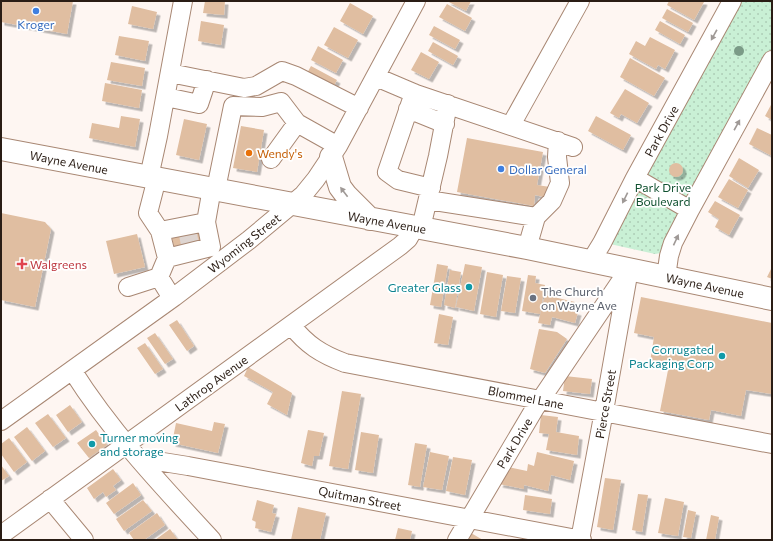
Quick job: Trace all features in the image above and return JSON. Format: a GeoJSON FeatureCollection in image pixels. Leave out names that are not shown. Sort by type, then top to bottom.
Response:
{"type":"FeatureCollection","features":[{"type":"Feature","properties":{"kind":"main road","name":"Wayne Avenue"},"geometry":{"type":"LineString","coordinates":[[1,149],[292,205],[527,248],[772,299]]}},
{"type":"Feature","properties":{"kind":"main road"},"geometry":{"type":"LineString","coordinates":[[334,152],[340,187],[370,219]]}},
{"type":"Feature","properties":{"kind":"street"},"geometry":{"type":"LineString","coordinates":[[128,288],[159,277],[167,258],[160,231],[148,213],[170,72],[183,1]]}},
{"type":"Feature","properties":{"kind":"street","name":"Wyoming Street"},"geometry":{"type":"LineString","coordinates":[[1,422],[172,298],[234,251],[292,205],[311,186],[334,152],[359,108],[416,1]]}},
{"type":"Feature","properties":{"kind":"street"},"geometry":{"type":"LineString","coordinates":[[511,125],[580,1]]}},
{"type":"Feature","properties":{"kind":"street","name":"Park Drive"},"geometry":{"type":"LineString","coordinates":[[591,261],[732,1]]}},
{"type":"Feature","properties":{"kind":"street"},"geometry":{"type":"LineString","coordinates":[[666,277],[669,256],[690,210],[772,60]]}},
{"type":"Feature","properties":{"kind":"street"},"geometry":{"type":"LineString","coordinates":[[170,72],[244,88],[256,86],[282,71],[296,76],[359,108]]}},
{"type":"Feature","properties":{"kind":"street"},"geometry":{"type":"LineString","coordinates":[[376,77],[445,124]]}},
{"type":"Feature","properties":{"kind":"street"},"geometry":{"type":"LineString","coordinates":[[166,97],[200,104],[207,80]]}},
{"type":"Feature","properties":{"kind":"street"},"geometry":{"type":"LineString","coordinates":[[411,101],[448,104],[566,144],[557,157],[560,183],[552,201],[536,216],[527,248]]}},
{"type":"Feature","properties":{"kind":"street"},"geometry":{"type":"LineString","coordinates":[[411,101],[388,172],[398,180],[429,194],[536,216]]}},
{"type":"Feature","properties":{"kind":"street"},"geometry":{"type":"LineString","coordinates":[[167,258],[191,250],[211,246],[207,228],[214,189],[233,106],[262,107],[282,102],[297,123],[334,152]]}},
{"type":"Feature","properties":{"kind":"street"},"geometry":{"type":"LineString","coordinates":[[415,227],[429,194],[448,104]]}},
{"type":"Feature","properties":{"kind":"street"},"geometry":{"type":"LineString","coordinates":[[271,158],[297,123]]}},
{"type":"Feature","properties":{"kind":"street"},"geometry":{"type":"LineString","coordinates":[[635,178],[690,210]]}},
{"type":"Feature","properties":{"kind":"street","name":"Lathrop Avenue"},"geometry":{"type":"LineString","coordinates":[[1,535],[400,246],[408,239],[415,227]]}},
{"type":"Feature","properties":{"kind":"street"},"geometry":{"type":"LineString","coordinates":[[160,231],[187,228],[207,228],[234,251]]}},
{"type":"Feature","properties":{"kind":"street","name":"Park Drive"},"geometry":{"type":"LineString","coordinates":[[457,540],[540,400],[629,269]]}},
{"type":"Feature","properties":{"kind":"street","name":"Pierce Street"},"geometry":{"type":"LineString","coordinates":[[581,540],[629,269]]}},
{"type":"Feature","properties":{"kind":"street"},"geometry":{"type":"LineString","coordinates":[[159,277],[172,298]]}},
{"type":"Feature","properties":{"kind":"street","name":"Blommel Lane"},"geometry":{"type":"LineString","coordinates":[[291,325],[298,335],[312,347],[326,356],[345,363],[772,444]]}},
{"type":"Feature","properties":{"kind":"street"},"geometry":{"type":"LineString","coordinates":[[72,370],[126,444],[212,540]]}},
{"type":"Feature","properties":{"kind":"street","name":"Quitman Street"},"geometry":{"type":"LineString","coordinates":[[138,458],[188,466],[581,540]]}},
{"type":"Feature","properties":{"kind":"street"},"geometry":{"type":"LineString","coordinates":[[50,499],[84,540]]}},
{"type":"Feature","properties":{"kind":"green space","name":"Park Drive Boulevard"},"geometry":{"type":"Polygon","coordinates":[[[732,1],[772,1],[772,60],[661,253],[655,254],[610,244],[732,1]]]}},
{"type":"Feature","properties":{"kind":"building","name":"Kroger"},"geometry":{"type":"Polygon","coordinates":[[[1,1],[73,1],[67,34],[1,22],[1,1]]]}},
{"type":"Feature","properties":{"kind":"building"},"geometry":{"type":"Polygon","coordinates":[[[205,1],[225,1],[224,15],[203,13],[205,1]]]}},
{"type":"Feature","properties":{"kind":"building"},"geometry":{"type":"Polygon","coordinates":[[[447,1],[471,1],[466,11],[447,1]]]}},
{"type":"Feature","properties":{"kind":"building"},"geometry":{"type":"Polygon","coordinates":[[[669,1],[704,2],[694,20],[667,5],[669,1]]]}},
{"type":"Feature","properties":{"kind":"building"},"geometry":{"type":"Polygon","coordinates":[[[350,3],[373,16],[363,34],[340,21],[350,3]]]}},
{"type":"Feature","properties":{"kind":"building"},"geometry":{"type":"Polygon","coordinates":[[[447,4],[472,18],[465,31],[439,17],[447,4]]]}},
{"type":"Feature","properties":{"kind":"building"},"geometry":{"type":"Polygon","coordinates":[[[132,6],[157,12],[153,29],[128,24],[132,6]]]}},
{"type":"Feature","properties":{"kind":"building"},"geometry":{"type":"Polygon","coordinates":[[[667,9],[693,23],[688,32],[662,18],[667,9]]]}},
{"type":"Feature","properties":{"kind":"building"},"geometry":{"type":"Polygon","coordinates":[[[201,21],[224,25],[221,45],[198,41],[201,21]]]}},
{"type":"Feature","properties":{"kind":"building"},"geometry":{"type":"Polygon","coordinates":[[[660,21],[685,35],[680,44],[655,30],[660,21]]]}},
{"type":"Feature","properties":{"kind":"building"},"geometry":{"type":"Polygon","coordinates":[[[434,26],[460,40],[455,49],[429,35],[434,26]]]}},
{"type":"Feature","properties":{"kind":"building"},"geometry":{"type":"Polygon","coordinates":[[[334,27],[358,40],[348,58],[324,45],[334,27]]]}},
{"type":"Feature","properties":{"kind":"building"},"geometry":{"type":"Polygon","coordinates":[[[119,36],[149,41],[145,61],[115,55],[119,36]]]}},
{"type":"Feature","properties":{"kind":"building"},"geometry":{"type":"Polygon","coordinates":[[[650,37],[675,50],[665,69],[658,65],[656,69],[629,54],[636,41],[645,46],[650,37]]]}},
{"type":"Feature","properties":{"kind":"building"},"geometry":{"type":"Polygon","coordinates":[[[433,42],[458,56],[453,65],[428,51],[433,42]]]}},
{"type":"Feature","properties":{"kind":"building"},"geometry":{"type":"Polygon","coordinates":[[[318,46],[343,60],[336,73],[311,60],[318,46]]]}},
{"type":"Feature","properties":{"kind":"building"},"geometry":{"type":"Polygon","coordinates":[[[421,52],[439,62],[429,79],[411,70],[421,52]]]}},
{"type":"Feature","properties":{"kind":"building"},"geometry":{"type":"Polygon","coordinates":[[[630,58],[665,78],[654,96],[620,77],[630,58]]]}},
{"type":"Feature","properties":{"kind":"building"},"geometry":{"type":"Polygon","coordinates":[[[111,62],[145,68],[142,86],[107,80],[111,62]]]}},
{"type":"Feature","properties":{"kind":"building"},"geometry":{"type":"Polygon","coordinates":[[[311,66],[337,80],[332,89],[306,75],[311,66]]]}},
{"type":"Feature","properties":{"kind":"building"},"geometry":{"type":"Polygon","coordinates":[[[105,83],[142,90],[139,108],[102,101],[105,83]]]}},
{"type":"Feature","properties":{"kind":"building"},"geometry":{"type":"Polygon","coordinates":[[[625,89],[649,103],[637,123],[621,114],[619,118],[610,113],[625,89]]]}},
{"type":"Feature","properties":{"kind":"building"},"geometry":{"type":"Polygon","coordinates":[[[772,103],[772,120],[765,116],[772,103]]]}},
{"type":"Feature","properties":{"kind":"building"},"geometry":{"type":"Polygon","coordinates":[[[121,116],[140,119],[135,147],[89,138],[92,123],[119,128],[121,116]]]}},
{"type":"Feature","properties":{"kind":"building"},"geometry":{"type":"Polygon","coordinates":[[[596,116],[631,135],[623,150],[588,131],[596,116]]]}},
{"type":"Feature","properties":{"kind":"building"},"geometry":{"type":"Polygon","coordinates":[[[184,119],[207,124],[199,160],[176,155],[184,119]]]}},
{"type":"Feature","properties":{"kind":"building"},"geometry":{"type":"Polygon","coordinates":[[[241,126],[264,130],[257,172],[233,168],[241,126]]]}},
{"type":"Feature","properties":{"kind":"building"},"geometry":{"type":"Polygon","coordinates":[[[757,128],[772,135],[772,156],[749,144],[757,128]]]}},
{"type":"Feature","properties":{"kind":"building","name":"Dollar General"},"geometry":{"type":"Polygon","coordinates":[[[467,138],[543,152],[537,185],[550,187],[548,198],[535,195],[534,206],[457,192],[467,138]]]}},
{"type":"Feature","properties":{"kind":"building"},"geometry":{"type":"Polygon","coordinates":[[[739,158],[759,170],[748,188],[729,176],[739,158]]]}},
{"type":"Feature","properties":{"kind":"building"},"geometry":{"type":"Polygon","coordinates":[[[673,163],[679,163],[683,167],[683,173],[679,177],[673,177],[669,173],[669,167],[673,163]]]}},
{"type":"Feature","properties":{"kind":"building"},"geometry":{"type":"Polygon","coordinates":[[[729,179],[748,190],[738,208],[718,197],[729,179]]]}},
{"type":"Feature","properties":{"kind":"building"},"geometry":{"type":"Polygon","coordinates":[[[715,201],[740,215],[729,235],[715,227],[719,219],[708,212],[715,201]]]}},
{"type":"Feature","properties":{"kind":"building","name":"Walgreens"},"geometry":{"type":"Polygon","coordinates":[[[1,213],[45,222],[51,229],[35,307],[1,300],[1,213]]]}},
{"type":"Feature","properties":{"kind":"building"},"geometry":{"type":"Polygon","coordinates":[[[200,227],[205,245],[176,253],[171,235],[200,227]]]}},
{"type":"Feature","properties":{"kind":"building"},"geometry":{"type":"Polygon","coordinates":[[[137,234],[145,267],[114,274],[106,241],[137,234]]]}},
{"type":"Feature","properties":{"kind":"building"},"geometry":{"type":"Polygon","coordinates":[[[437,264],[448,266],[441,307],[430,305],[437,264]]]}},
{"type":"Feature","properties":{"kind":"building","name":"Greater Glass"},"geometry":{"type":"Polygon","coordinates":[[[465,264],[482,267],[474,311],[456,307],[465,264]]]}},
{"type":"Feature","properties":{"kind":"building"},"geometry":{"type":"Polygon","coordinates":[[[772,267],[772,279],[767,277],[772,267]]]}},
{"type":"Feature","properties":{"kind":"building"},"geometry":{"type":"Polygon","coordinates":[[[450,270],[461,272],[455,308],[444,305],[450,270]]]}},
{"type":"Feature","properties":{"kind":"building"},"geometry":{"type":"Polygon","coordinates":[[[487,272],[503,275],[496,317],[480,314],[487,272]]]}},
{"type":"Feature","properties":{"kind":"building","name":"The Church on Wayne Ave"},"geometry":{"type":"Polygon","coordinates":[[[528,275],[536,276],[535,283],[545,285],[540,314],[522,311],[528,275]]]}},
{"type":"Feature","properties":{"kind":"building"},"geometry":{"type":"Polygon","coordinates":[[[507,276],[521,278],[515,313],[501,311],[507,276]]]}},
{"type":"Feature","properties":{"kind":"building"},"geometry":{"type":"Polygon","coordinates":[[[545,295],[575,302],[573,311],[578,312],[575,323],[552,317],[550,325],[538,323],[545,295]]]}},
{"type":"Feature","properties":{"kind":"building","name":"Corrugated Packaging Corp"},"geometry":{"type":"Polygon","coordinates":[[[641,297],[772,323],[772,394],[746,390],[741,416],[711,410],[709,420],[660,411],[669,365],[650,362],[654,337],[634,333],[641,297]]]}},
{"type":"Feature","properties":{"kind":"building"},"geometry":{"type":"Polygon","coordinates":[[[439,314],[453,317],[448,345],[434,343],[439,314]]]}},
{"type":"Feature","properties":{"kind":"building"},"geometry":{"type":"Polygon","coordinates":[[[177,320],[194,346],[187,351],[169,325],[177,320]]]}},
{"type":"Feature","properties":{"kind":"building"},"geometry":{"type":"Polygon","coordinates":[[[539,329],[557,332],[567,339],[545,373],[530,369],[539,329]]]}},
{"type":"Feature","properties":{"kind":"building"},"geometry":{"type":"Polygon","coordinates":[[[155,333],[173,359],[165,364],[147,338],[155,333]]]}},
{"type":"Feature","properties":{"kind":"building"},"geometry":{"type":"Polygon","coordinates":[[[145,343],[163,369],[155,374],[137,348],[145,343]]]}},
{"type":"Feature","properties":{"kind":"building"},"geometry":{"type":"Polygon","coordinates":[[[248,367],[292,393],[287,415],[267,404],[273,392],[244,376],[248,367]]]}},
{"type":"Feature","properties":{"kind":"building"},"geometry":{"type":"Polygon","coordinates":[[[565,376],[592,379],[590,394],[563,391],[565,376]]]}},
{"type":"Feature","properties":{"kind":"building"},"geometry":{"type":"Polygon","coordinates":[[[342,391],[361,394],[348,469],[329,466],[342,391]]]}},
{"type":"Feature","properties":{"kind":"building"},"geometry":{"type":"Polygon","coordinates":[[[70,405],[82,422],[68,432],[56,415],[70,405]]]}},
{"type":"Feature","properties":{"kind":"building"},"geometry":{"type":"Polygon","coordinates":[[[48,414],[66,438],[53,447],[35,423],[48,414]]]}},
{"type":"Feature","properties":{"kind":"building"},"geometry":{"type":"Polygon","coordinates":[[[541,415],[558,417],[556,432],[579,436],[577,455],[546,450],[549,434],[539,433],[541,415]]]}},
{"type":"Feature","properties":{"kind":"building"},"geometry":{"type":"Polygon","coordinates":[[[214,422],[225,424],[218,453],[172,443],[176,423],[212,431],[214,422]]]}},
{"type":"Feature","properties":{"kind":"building"},"geometry":{"type":"Polygon","coordinates":[[[27,427],[45,451],[32,461],[14,437],[27,427]]]}},
{"type":"Feature","properties":{"kind":"building","name":"Turner moving and storage"},"geometry":{"type":"Polygon","coordinates":[[[96,430],[107,445],[89,458],[77,443],[96,430]]]}},
{"type":"Feature","properties":{"kind":"building"},"geometry":{"type":"Polygon","coordinates":[[[308,430],[324,433],[319,456],[314,456],[312,466],[301,463],[308,430]]]}},
{"type":"Feature","properties":{"kind":"building"},"geometry":{"type":"Polygon","coordinates":[[[361,432],[379,435],[373,473],[355,470],[361,432]]]}},
{"type":"Feature","properties":{"kind":"building"},"geometry":{"type":"Polygon","coordinates":[[[9,438],[27,462],[14,472],[1,454],[1,444],[9,438]]]}},
{"type":"Feature","properties":{"kind":"building"},"geometry":{"type":"Polygon","coordinates":[[[415,443],[427,445],[420,487],[408,485],[415,443]]]}},
{"type":"Feature","properties":{"kind":"building"},"geometry":{"type":"Polygon","coordinates":[[[430,452],[449,456],[442,490],[423,487],[430,452]]]}},
{"type":"Feature","properties":{"kind":"building"},"geometry":{"type":"Polygon","coordinates":[[[537,452],[574,461],[570,480],[551,475],[548,491],[524,485],[524,489],[499,484],[508,467],[527,471],[528,464],[534,466],[537,452]]]}},
{"type":"Feature","properties":{"kind":"building"},"geometry":{"type":"Polygon","coordinates":[[[453,457],[472,460],[465,495],[446,491],[453,457]]]}},
{"type":"Feature","properties":{"kind":"building"},"geometry":{"type":"Polygon","coordinates":[[[1,465],[9,476],[1,481],[1,465]]]}},
{"type":"Feature","properties":{"kind":"building"},"geometry":{"type":"Polygon","coordinates":[[[113,469],[121,480],[113,486],[116,490],[106,497],[103,492],[94,499],[87,488],[113,469]]]}},
{"type":"Feature","properties":{"kind":"building"},"geometry":{"type":"Polygon","coordinates":[[[605,478],[621,480],[613,530],[597,527],[605,478]]]}},
{"type":"Feature","properties":{"kind":"building"},"geometry":{"type":"Polygon","coordinates":[[[133,483],[141,495],[114,514],[106,503],[133,483]]]}},
{"type":"Feature","properties":{"kind":"building"},"geometry":{"type":"Polygon","coordinates":[[[638,494],[648,495],[642,532],[632,530],[638,494]]]}},
{"type":"Feature","properties":{"kind":"building"},"geometry":{"type":"Polygon","coordinates":[[[525,495],[552,499],[550,514],[523,510],[525,495]]]}},
{"type":"Feature","properties":{"kind":"building"},"geometry":{"type":"Polygon","coordinates":[[[665,498],[684,502],[678,536],[658,533],[665,498]]]}},
{"type":"Feature","properties":{"kind":"building"},"geometry":{"type":"Polygon","coordinates":[[[143,500],[152,511],[124,531],[116,519],[143,500]]]}},
{"type":"Feature","properties":{"kind":"building"},"geometry":{"type":"Polygon","coordinates":[[[257,500],[274,505],[272,513],[276,514],[271,532],[255,528],[256,522],[252,520],[257,500]]]}},
{"type":"Feature","properties":{"kind":"building"},"geometry":{"type":"Polygon","coordinates":[[[298,507],[326,513],[320,540],[291,540],[298,507]]]}},
{"type":"Feature","properties":{"kind":"building"},"geometry":{"type":"Polygon","coordinates":[[[688,510],[696,512],[691,538],[683,537],[688,510]]]}},
{"type":"Feature","properties":{"kind":"building"},"geometry":{"type":"Polygon","coordinates":[[[157,513],[165,525],[144,540],[134,540],[129,533],[157,513]]]}},
{"type":"Feature","properties":{"kind":"building"},"geometry":{"type":"Polygon","coordinates":[[[711,515],[719,517],[715,540],[706,540],[711,515]]]}},
{"type":"Feature","properties":{"kind":"building"},"geometry":{"type":"Polygon","coordinates":[[[398,528],[412,531],[410,540],[395,540],[398,528]]]}},
{"type":"Feature","properties":{"kind":"building"},"geometry":{"type":"Polygon","coordinates":[[[170,529],[178,540],[155,540],[170,529]]]}},
{"type":"Feature","properties":{"kind":"building"},"geometry":{"type":"Polygon","coordinates":[[[471,533],[483,540],[467,540],[471,533]]]}},
{"type":"Feature","properties":{"kind":"tunnel"},"geometry":{"type":"LineString","coordinates":[[187,230],[191,249]]}},
{"type":"Feature","properties":{"kind":"place","name":"Kroger"},"geometry":{"type":"Point","coordinates":[36,11]}},
{"type":"Feature","properties":{"kind":"place","name":"Wendy's"},"geometry":{"type":"Point","coordinates":[249,153]}},
{"type":"Feature","properties":{"kind":"place","name":"Dollar General"},"geometry":{"type":"Point","coordinates":[501,169]}},
{"type":"Feature","properties":{"kind":"place","name":"Walgreens"},"geometry":{"type":"Point","coordinates":[22,264]}},
{"type":"Feature","properties":{"kind":"place","name":"Greater Glass"},"geometry":{"type":"Point","coordinates":[469,287]}},
{"type":"Feature","properties":{"kind":"place","name":"The Church on Wayne Ave"},"geometry":{"type":"Point","coordinates":[533,298]}},
{"type":"Feature","properties":{"kind":"place","name":"Corrugated Packaging Corp"},"geometry":{"type":"Point","coordinates":[722,356]}},
{"type":"Feature","properties":{"kind":"place","name":"Turner moving and storage"},"geometry":{"type":"Point","coordinates":[92,444]}}]}
